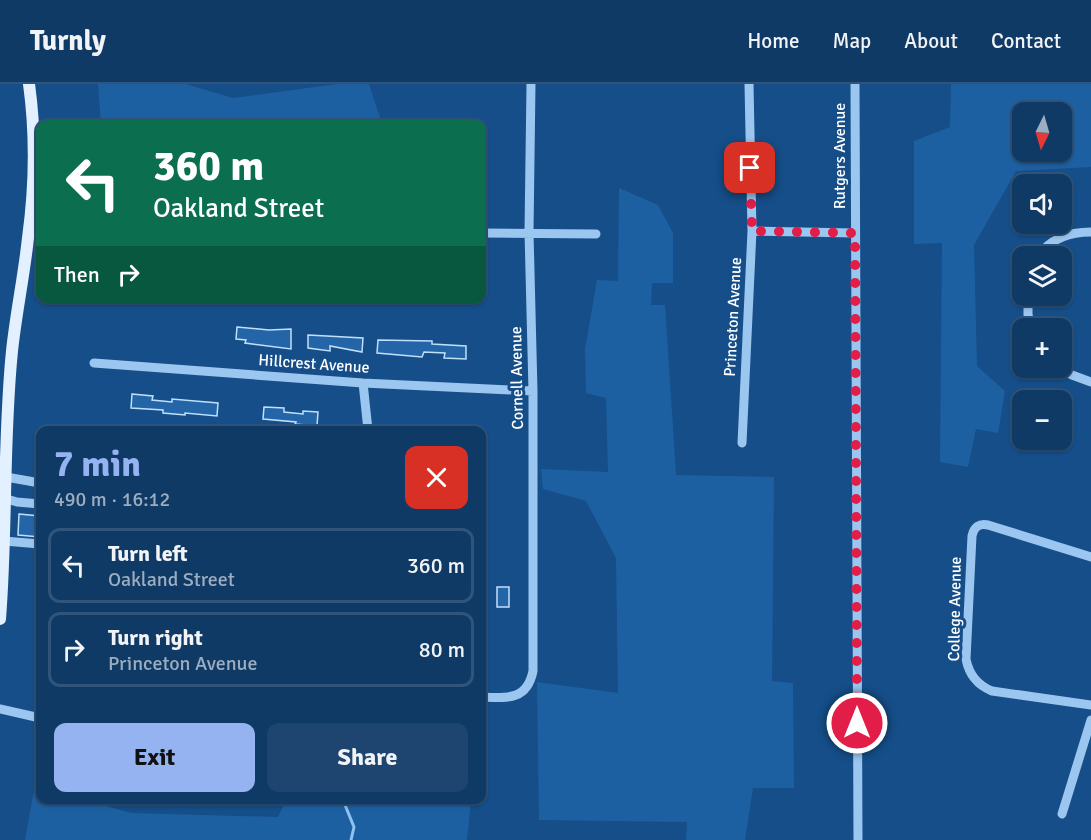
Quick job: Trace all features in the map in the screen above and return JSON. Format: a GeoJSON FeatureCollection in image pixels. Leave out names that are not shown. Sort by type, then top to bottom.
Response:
{"type":"FeatureCollection","features":[{"type":"Feature","properties":{"kind":"main road"},"geometry":{"type":"LineString","coordinates":[[0,619],[4,541],[3,497],[12,349],[29,237],[33,184],[32,109],[29,84]]}},
{"type":"Feature","properties":{"kind":"street","name":"Cornell Avenue"},"geometry":{"type":"LineString","coordinates":[[486,697],[508,698],[521,693],[527,687],[533,671],[533,391],[529,232],[531,84]]}},
{"type":"Feature","properties":{"kind":"street","name":"Princeton Avenue"},"geometry":{"type":"LineString","coordinates":[[742,443],[752,231],[749,84]]}},
{"type":"Feature","properties":{"kind":"street","name":"Rutgers Avenue"},"geometry":{"type":"LineString","coordinates":[[855,84],[858,840]]}},
{"type":"Feature","properties":{"kind":"street"},"geometry":{"type":"LineString","coordinates":[[752,231],[855,233]]}},
{"type":"Feature","properties":{"kind":"street"},"geometry":{"type":"LineString","coordinates":[[486,232],[596,234]]}},
{"type":"Feature","properties":{"kind":"street"},"geometry":{"type":"LineString","coordinates":[[1048,246],[1060,237],[1078,232],[1091,232]]}},
{"type":"Feature","properties":{"kind":"street","name":"Hillcrest Avenue"},"geometry":{"type":"LineString","coordinates":[[94,363],[363,383],[533,391]]}},
{"type":"Feature","properties":{"kind":"street"},"geometry":{"type":"LineString","coordinates":[[1072,375],[1091,382]]}},
{"type":"Feature","properties":{"kind":"street"},"geometry":{"type":"LineString","coordinates":[[363,383],[368,426]]}},
{"type":"Feature","properties":{"kind":"street"},"geometry":{"type":"LineString","coordinates":[[6,477],[36,482]]}},
{"type":"Feature","properties":{"kind":"street"},"geometry":{"type":"LineString","coordinates":[[3,497],[17,502],[36,504]]}},
{"type":"Feature","properties":{"kind":"street","name":"College Avenue"},"geometry":{"type":"LineString","coordinates":[[1091,557],[985,524],[976,527],[972,536],[966,659],[974,679],[992,691],[1091,705]]}},
{"type":"Feature","properties":{"kind":"street"},"geometry":{"type":"LineString","coordinates":[[4,541],[36,544]]}},
{"type":"Feature","properties":{"kind":"street"},"geometry":{"type":"LineString","coordinates":[[0,709],[36,717]]}},
{"type":"Feature","properties":{"kind":"street"},"geometry":{"type":"LineString","coordinates":[[1062,814],[1091,720]]}},
{"type":"Feature","properties":{"kind":"shaded area"},"geometry":{"type":"Polygon","coordinates":[[[98,84],[186,84],[233,98],[337,84],[369,84],[381,120],[101,120],[98,84]]]}},
{"type":"Feature","properties":{"kind":"shaded area"},"geometry":{"type":"Polygon","coordinates":[[[951,84],[1091,84],[1091,167],[1016,171],[1012,174],[1012,178],[974,245],[977,366],[1005,391],[998,433],[976,429],[968,467],[940,462],[942,243],[914,244],[914,141],[950,127],[951,84]]]}},
{"type":"Feature","properties":{"kind":"shaded area"},"geometry":{"type":"Polygon","coordinates":[[[619,188],[658,205],[673,233],[673,283],[652,283],[651,305],[665,305],[676,475],[774,477],[772,681],[793,683],[794,788],[753,788],[745,840],[686,840],[687,822],[539,820],[537,682],[618,693],[616,558],[586,501],[543,489],[541,469],[608,472],[606,398],[586,393],[585,349],[597,280],[618,281],[619,188]]]}},
{"type":"Feature","properties":{"kind":"shaded area"},"geometry":{"type":"Polygon","coordinates":[[[35,784],[36,804],[99,804],[131,813],[278,817],[284,804],[471,804],[467,840],[25,840],[35,784]]]}},
{"type":"Feature","properties":{"kind":"building"},"geometry":{"type":"Polygon","coordinates":[[[237,327],[269,330],[291,329],[291,349],[245,343],[246,340],[236,339],[237,327]]]}},
{"type":"Feature","properties":{"kind":"building"},"geometry":{"type":"Polygon","coordinates":[[[308,335],[363,338],[362,352],[330,346],[330,351],[308,348],[308,335]]]}},
{"type":"Feature","properties":{"kind":"building"},"geometry":{"type":"Polygon","coordinates":[[[378,340],[432,341],[432,344],[466,346],[466,359],[444,358],[445,353],[424,352],[422,357],[377,353],[378,340]]]}},
{"type":"Feature","properties":{"kind":"building"},"geometry":{"type":"Polygon","coordinates":[[[132,394],[153,396],[152,400],[172,402],[172,399],[218,403],[217,416],[163,413],[163,410],[131,408],[132,394]]]}},
{"type":"Feature","properties":{"kind":"building"},"geometry":{"type":"Polygon","coordinates":[[[264,407],[284,408],[284,412],[303,414],[303,411],[318,412],[317,426],[263,419],[264,407]]]}},
{"type":"Feature","properties":{"kind":"building"},"geometry":{"type":"Polygon","coordinates":[[[19,514],[36,516],[36,537],[18,535],[19,514]]]}},
{"type":"Feature","properties":{"kind":"building"},"geometry":{"type":"Polygon","coordinates":[[[497,587],[509,587],[509,607],[497,607],[497,587]]]}},
{"type":"Feature","properties":{"kind":"waterway"},"geometry":{"type":"LineString","coordinates":[[345,804],[354,827],[351,840]]}},
{"type":"Feature","properties":{"kind":"route"},"geometry":{"type":"LineString","coordinates":[[750,168],[752,231],[855,233],[857,723]]}}]}
